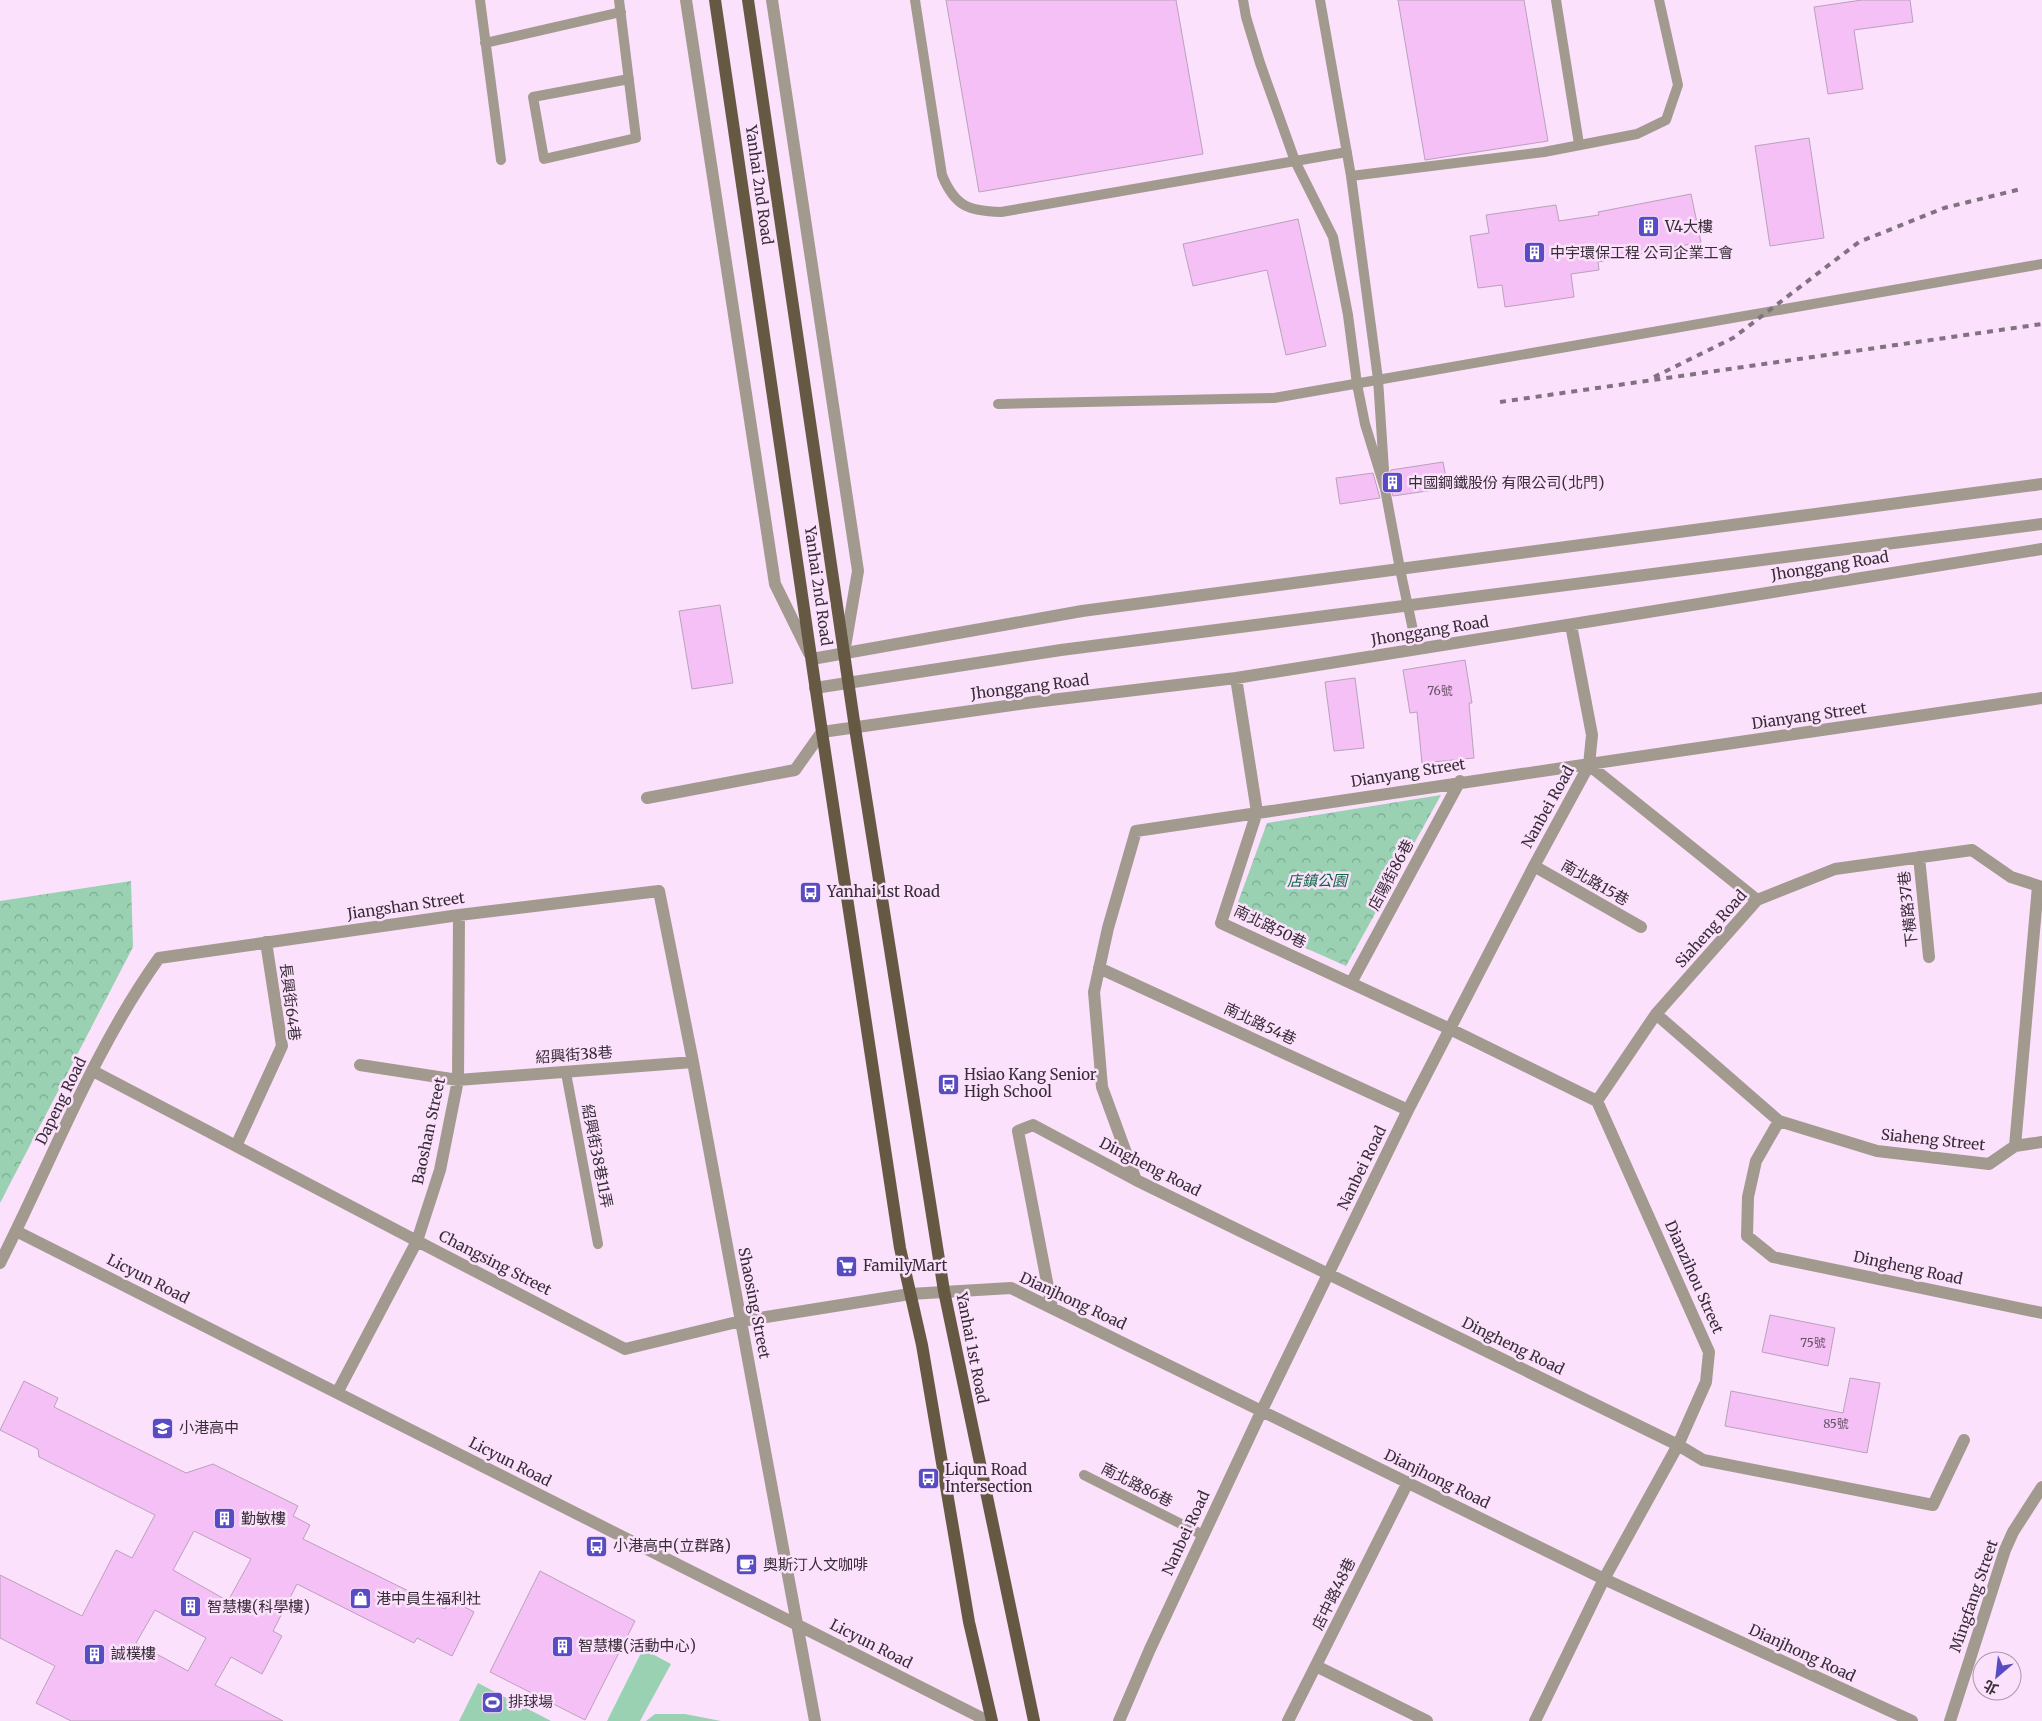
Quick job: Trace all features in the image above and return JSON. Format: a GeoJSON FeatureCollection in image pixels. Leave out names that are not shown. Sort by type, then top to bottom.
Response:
{"type":"FeatureCollection","features":[{"type":"Feature","properties":{"kind":"main road","name":"Yanhai 2nd Road"},"geometry":{"type":"LineString","coordinates":[[715,0],[812,659]]}},
{"type":"Feature","properties":{"kind":"main road","name":"Yanhai 2nd Road"},"geometry":{"type":"LineString","coordinates":[[748,0],[844,652]]}},
{"type":"Feature","properties":{"kind":"main road","name":"Yanhai 1st Road"},"geometry":{"type":"LineString","coordinates":[[844,652],[944,1291],[1034,1721]]}},
{"type":"Feature","properties":{"kind":"main road"},"geometry":{"type":"LineString","coordinates":[[812,659],[900,1248],[922,1345],[969,1622],[990,1721]]}},
{"type":"Feature","properties":{"kind":"street","name":"Yanhai 2nd Road"},"geometry":{"type":"LineString","coordinates":[[686,0],[775,584],[812,659]]}},
{"type":"Feature","properties":{"kind":"street","name":"Yanhai 2nd Road"},"geometry":{"type":"LineString","coordinates":[[772,0],[858,571],[844,652]]}},
{"type":"Feature","properties":{"kind":"street"},"geometry":{"type":"LineString","coordinates":[[812,659],[1082,611],[2042,484]]}},
{"type":"Feature","properties":{"kind":"street","name":"Jhonggang Road"},"geometry":{"type":"LineString","coordinates":[[816,688],[1061,650],[2042,524]]}},
{"type":"Feature","properties":{"kind":"street","name":"Jhonggang Road"},"geometry":{"type":"LineString","coordinates":[[822,732],[1034,702],[1236,678],[2042,549]]}},
{"type":"Feature","properties":{"kind":"street","name":"Nanbei Road"},"geometry":{"type":"LineString","coordinates":[[1119,1721],[1150,1649],[1262,1410],[1408,1110],[1534,866],[1589,765],[1592,735],[1571,624]]}},
{"type":"Feature","properties":{"kind":"street","name":"南北路50巷"},"geometry":{"type":"LineString","coordinates":[[1236,678],[1257,812],[1221,923],[1450,1029]]}},
{"type":"Feature","properties":{"kind":"street","name":"Dianyang Street"},"geometry":{"type":"LineString","coordinates":[[1136,1180],[1102,1087],[1094,992],[1108,928],[1136,831],[1460,781],[1589,765],[2042,698]]}},
{"type":"Feature","properties":{"kind":"street"},"geometry":{"type":"LineString","coordinates":[[647,798],[795,770],[822,732]]}},
{"type":"Feature","properties":{"kind":"street"},"geometry":{"type":"LineString","coordinates":[[1589,765],[1757,900]]}},
{"type":"Feature","properties":{"kind":"street","name":"店陽街86巷"},"geometry":{"type":"LineString","coordinates":[[1351,984],[1460,781]]}},
{"type":"Feature","properties":{"kind":"street","name":"Siaheng Road"},"geometry":{"type":"LineString","coordinates":[[1597,1101],[1656,1014],[1757,900],[1836,869],[1972,850],[2011,877],[2040,887]]}},
{"type":"Feature","properties":{"kind":"street","name":"下橫路37巷"},"geometry":{"type":"LineString","coordinates":[[1919,857],[1929,957]]}},
{"type":"Feature","properties":{"kind":"street","name":"南北路15巷"},"geometry":{"type":"LineString","coordinates":[[1534,866],[1641,927]]}},
{"type":"Feature","properties":{"kind":"street"},"geometry":{"type":"LineString","coordinates":[[2040,887],[2015,1146],[2042,1142]]}},
{"type":"Feature","properties":{"kind":"street","name":"Jiangshan Street"},"geometry":{"type":"LineString","coordinates":[[159,958],[459,915],[659,891]]}},
{"type":"Feature","properties":{"kind":"street","name":"Shaosing Street"},"geometry":{"type":"LineString","coordinates":[[659,891],[693,1062],[815,1721]]}},
{"type":"Feature","properties":{"kind":"street","name":"Baoshan Street"},"geometry":{"type":"LineString","coordinates":[[337,1393],[417,1242],[440,1170],[458,1080],[459,915]]}},
{"type":"Feature","properties":{"kind":"street","name":"長興街64巷"},"geometry":{"type":"LineString","coordinates":[[236,1146],[282,1046],[266,942]]}},
{"type":"Feature","properties":{"kind":"street","name":"Dapeng Road"},"geometry":{"type":"LineString","coordinates":[[0,1263],[93,1071],[138,987],[159,958]]}},
{"type":"Feature","properties":{"kind":"street","name":"南北路54巷"},"geometry":{"type":"LineString","coordinates":[[1099,968],[1408,1110]]}},
{"type":"Feature","properties":{"kind":"street","name":"Siaheng Street"},"geometry":{"type":"LineString","coordinates":[[1656,1014],[1779,1121],[1877,1151],[1989,1164],[2015,1146]]}},
{"type":"Feature","properties":{"kind":"street"},"geometry":{"type":"LineString","coordinates":[[1450,1029],[1597,1101]]}},
{"type":"Feature","properties":{"kind":"street","name":"紹興街38巷"},"geometry":{"type":"LineString","coordinates":[[360,1065],[458,1080],[693,1062]]}},
{"type":"Feature","properties":{"kind":"street","name":"Changsing Street"},"geometry":{"type":"LineString","coordinates":[[93,1071],[417,1242],[626,1349],[741,1322],[910,1294]]}},
{"type":"Feature","properties":{"kind":"street","name":"Dianzihou Street"},"geometry":{"type":"LineString","coordinates":[[1535,1721],[1604,1579],[1678,1444],[1706,1382],[1710,1352],[1597,1101]]}},
{"type":"Feature","properties":{"kind":"street","name":"Dingheng Road"},"geometry":{"type":"LineString","coordinates":[[1779,1121],[1756,1161],[1748,1197],[1747,1236],[1773,1257],[2042,1313]]}},
{"type":"Feature","properties":{"kind":"street","name":"Dingheng Road"},"geometry":{"type":"LineString","coordinates":[[1052,1308],[1018,1131],[1033,1125],[1136,1180],[1678,1444],[1704,1460],[1933,1505],[1964,1440]]}},
{"type":"Feature","properties":{"kind":"street","name":"Licyun Road"},"geometry":{"type":"LineString","coordinates":[[16,1231],[990,1721]]}},
{"type":"Feature","properties":{"kind":"street","name":"Dianjhong Road"},"geometry":{"type":"LineString","coordinates":[[910,1294],[1012,1288],[1604,1579],[1912,1721]]}},
{"type":"Feature","properties":{"kind":"street","name":"店中路48巷"},"geometry":{"type":"LineString","coordinates":[[1288,1721],[1408,1482]]}},
{"type":"Feature","properties":{"kind":"street","name":"Mingfang Street"},"geometry":{"type":"LineString","coordinates":[[1950,1721],[2005,1550],[2042,1487]]}},
{"type":"Feature","properties":{"kind":"street"},"geometry":{"type":"LineString","coordinates":[[1316,1666],[1427,1721]]}},
{"type":"Feature","properties":{"kind":"lane"},"geometry":{"type":"LineString","coordinates":[[480,0],[501,160]]}},
{"type":"Feature","properties":{"kind":"lane"},"geometry":{"type":"LineString","coordinates":[[620,0],[636,138],[544,160],[533,97],[629,79]]}},
{"type":"Feature","properties":{"kind":"lane"},"geometry":{"type":"LineString","coordinates":[[915,0],[942,176],[949,192],[962,204],[980,211],[1001,212],[1347,152]]}},
{"type":"Feature","properties":{"kind":"lane"},"geometry":{"type":"LineString","coordinates":[[1243,0],[1260,63],[1295,161],[1333,237],[1348,315],[1357,384],[1365,424],[1385,488]]}},
{"type":"Feature","properties":{"kind":"lane"},"geometry":{"type":"LineString","coordinates":[[1320,0],[1351,176],[1378,379],[1385,488],[1417,649]]}},
{"type":"Feature","properties":{"kind":"lane"},"geometry":{"type":"LineString","coordinates":[[1556,0],[1579,144]]}},
{"type":"Feature","properties":{"kind":"lane"},"geometry":{"type":"LineString","coordinates":[[1351,176],[1544,152],[1637,134],[1666,120],[1678,85],[1659,0]]}},
{"type":"Feature","properties":{"kind":"lane"},"geometry":{"type":"LineString","coordinates":[[485,42],[621,12]]}},
{"type":"Feature","properties":{"kind":"lane"},"geometry":{"type":"LineString","coordinates":[[998,404],[1274,398],[2042,264]]}},
{"type":"Feature","properties":{"kind":"lane","name":"紹興街38巷11弄"},"geometry":{"type":"LineString","coordinates":[[566,1073],[598,1244]]}},
{"type":"Feature","properties":{"kind":"lane","name":"南北路86巷"},"geometry":{"type":"LineString","coordinates":[[1084,1475],[1203,1535]]}},
{"type":"Feature","properties":{"kind":"green space","name":"店鎮公園"},"geometry":{"type":"Polygon","coordinates":[[[1441,795],[1346,966],[1233,916],[1267,823],[1441,795]]]}},
{"type":"Feature","properties":{"kind":"green space"},"geometry":{"type":"Polygon","coordinates":[[[131,881],[133,947],[0,1203],[0,901],[131,881]]]}},
{"type":"Feature","properties":{"kind":"green space"},"geometry":{"type":"Polygon","coordinates":[[[643,1649],[671,1664],[640,1721],[607,1721],[643,1649]]]}},
{"type":"Feature","properties":{"kind":"green space","name":"排球場"},"geometry":{"type":"Polygon","coordinates":[[[478,1683],[551,1721],[459,1721],[478,1683]]]}},
{"type":"Feature","properties":{"kind":"green space"},"geometry":{"type":"Polygon","coordinates":[[[655,1714],[685,1714],[721,1721],[646,1721],[655,1714]]]}},
{"type":"Feature","properties":{"kind":"building"},"geometry":{"type":"Polygon","coordinates":[[[946,0],[1176,0],[1203,154],[979,192],[946,0]]]}},
{"type":"Feature","properties":{"kind":"building"},"geometry":{"type":"Polygon","coordinates":[[[1398,0],[1524,0],[1548,141],[1425,160],[1398,0]]]}},
{"type":"Feature","properties":{"kind":"building"},"geometry":{"type":"Polygon","coordinates":[[[1862,0],[1910,0],[1913,22],[1854,30],[1863,89],[1828,94],[1814,7],[1862,0]]]}},
{"type":"Feature","properties":{"kind":"building"},"geometry":{"type":"Polygon","coordinates":[[[1809,138],[1824,238],[1770,246],[1755,146],[1809,138]]]}},
{"type":"Feature","properties":{"kind":"building","name":"中宇環保工程 公司企業工會"},"geometry":{"type":"Polygon","coordinates":[[[1691,194],[1701,242],[1598,262],[1599,270],[1571,274],[1574,297],[1505,307],[1502,285],[1478,288],[1470,236],[1489,233],[1486,215],[1556,205],[1559,221],[1599,215],[1598,212],[1691,194]]]}},
{"type":"Feature","properties":{"kind":"building"},"geometry":{"type":"Polygon","coordinates":[[[1298,219],[1326,346],[1286,355],[1267,270],[1193,286],[1183,244],[1298,219]]]}},
{"type":"Feature","properties":{"kind":"building"},"geometry":{"type":"Polygon","coordinates":[[[1443,462],[1448,488],[1393,496],[1388,476],[1391,470],[1443,462]]]}},
{"type":"Feature","properties":{"kind":"building"},"geometry":{"type":"Polygon","coordinates":[[[1373,473],[1380,498],[1340,504],[1336,478],[1373,473]]]}},
{"type":"Feature","properties":{"kind":"building"},"geometry":{"type":"Polygon","coordinates":[[[720,605],[733,683],[692,689],[679,611],[720,605]]]}},
{"type":"Feature","properties":{"kind":"building"},"geometry":{"type":"Polygon","coordinates":[[[1465,660],[1472,703],[1469,703],[1474,758],[1422,763],[1417,712],[1410,713],[1403,670],[1465,660]]]}},
{"type":"Feature","properties":{"kind":"building"},"geometry":{"type":"Polygon","coordinates":[[[1355,678],[1364,748],[1334,751],[1325,682],[1355,678]]]}},
{"type":"Feature","properties":{"kind":"building"},"geometry":{"type":"Polygon","coordinates":[[[1770,1315],[1835,1328],[1828,1366],[1762,1352],[1770,1315]]]}},
{"type":"Feature","properties":{"kind":"building"},"geometry":{"type":"Polygon","coordinates":[[[1850,1378],[1880,1383],[1867,1453],[1725,1426],[1731,1391],[1843,1413],[1850,1378]]]}},
{"type":"Feature","properties":{"kind":"building"},"geometry":{"type":"Polygon","coordinates":[[[24,1381],[58,1398],[54,1407],[186,1473],[213,1464],[298,1506],[293,1516],[310,1525],[303,1539],[445,1609],[450,1599],[474,1612],[452,1656],[417,1638],[414,1643],[297,1584],[273,1631],[282,1636],[262,1674],[231,1657],[215,1685],[283,1721],[71,1721],[36,1703],[55,1666],[0,1638],[0,1575],[82,1616],[116,1550],[132,1558],[155,1515],[39,1457],[38,1449],[0,1430],[24,1381]],[[194,1531],[173,1570],[228,1601],[251,1559],[194,1531]],[[155,1610],[136,1643],[188,1671],[206,1638],[155,1610]]]}},
{"type":"Feature","properties":{"kind":"building","name":"智慧樓(活動中心)"},"geometry":{"type":"Polygon","coordinates":[[[540,1571],[635,1621],[585,1720],[490,1672],[540,1571]]]}},
{"type":"Feature","properties":{"kind":"railway"},"geometry":{"type":"LineString","coordinates":[[1654,377],[1733,338],[1859,242],[1944,208],[2021,189]]}},
{"type":"Feature","properties":{"kind":"railway"},"geometry":{"type":"LineString","coordinates":[[1500,402],[2042,324]]}},
{"type":"Feature","properties":{"kind":"place","name":"V4大樓"},"geometry":{"type":"Point","coordinates":[1649,227]}},
{"type":"Feature","properties":{"kind":"place","name":"中宇環保工程 公司企業工會"},"geometry":{"type":"Point","coordinates":[1534,253]}},
{"type":"Feature","properties":{"kind":"place","name":"中國鋼鐵股份 有限公司(北門)"},"geometry":{"type":"Point","coordinates":[1392,483]}},
{"type":"Feature","properties":{"kind":"place","name":"Yanhai 1st Road"},"geometry":{"type":"Point","coordinates":[811,892]}},
{"type":"Feature","properties":{"kind":"place","name":"Hsiao Kang Senior High School"},"geometry":{"type":"Point","coordinates":[948,1084]}},
{"type":"Feature","properties":{"kind":"place","name":"FamilyMart"},"geometry":{"type":"Point","coordinates":[847,1266]}},
{"type":"Feature","properties":{"kind":"place","name":"小港高中"},"geometry":{"type":"Point","coordinates":[163,1428]}},
{"type":"Feature","properties":{"kind":"place","name":"Liqun Road Intersection"},"geometry":{"type":"Point","coordinates":[929,1479]}},
{"type":"Feature","properties":{"kind":"place","name":"勤敏樓"},"geometry":{"type":"Point","coordinates":[225,1519]}},
{"type":"Feature","properties":{"kind":"place","name":"小港高中(立群路)"},"geometry":{"type":"Point","coordinates":[597,1546]}},
{"type":"Feature","properties":{"kind":"place","name":"奧斯汀人文咖啡"},"geometry":{"type":"Point","coordinates":[747,1565]}},
{"type":"Feature","properties":{"kind":"place","name":"港中員生福利社"},"geometry":{"type":"Point","coordinates":[360,1599]}},
{"type":"Feature","properties":{"kind":"place","name":"智慧樓(科學樓)"},"geometry":{"type":"Point","coordinates":[191,1607]}},
{"type":"Feature","properties":{"kind":"place","name":"智慧樓(活動中心)"},"geometry":{"type":"Point","coordinates":[562,1646]}},
{"type":"Feature","properties":{"kind":"place","name":"誠樸樓"},"geometry":{"type":"Point","coordinates":[95,1654]}},
{"type":"Feature","properties":{"kind":"place","name":"排球場"},"geometry":{"type":"Point","coordinates":[492,1702]}}]}
